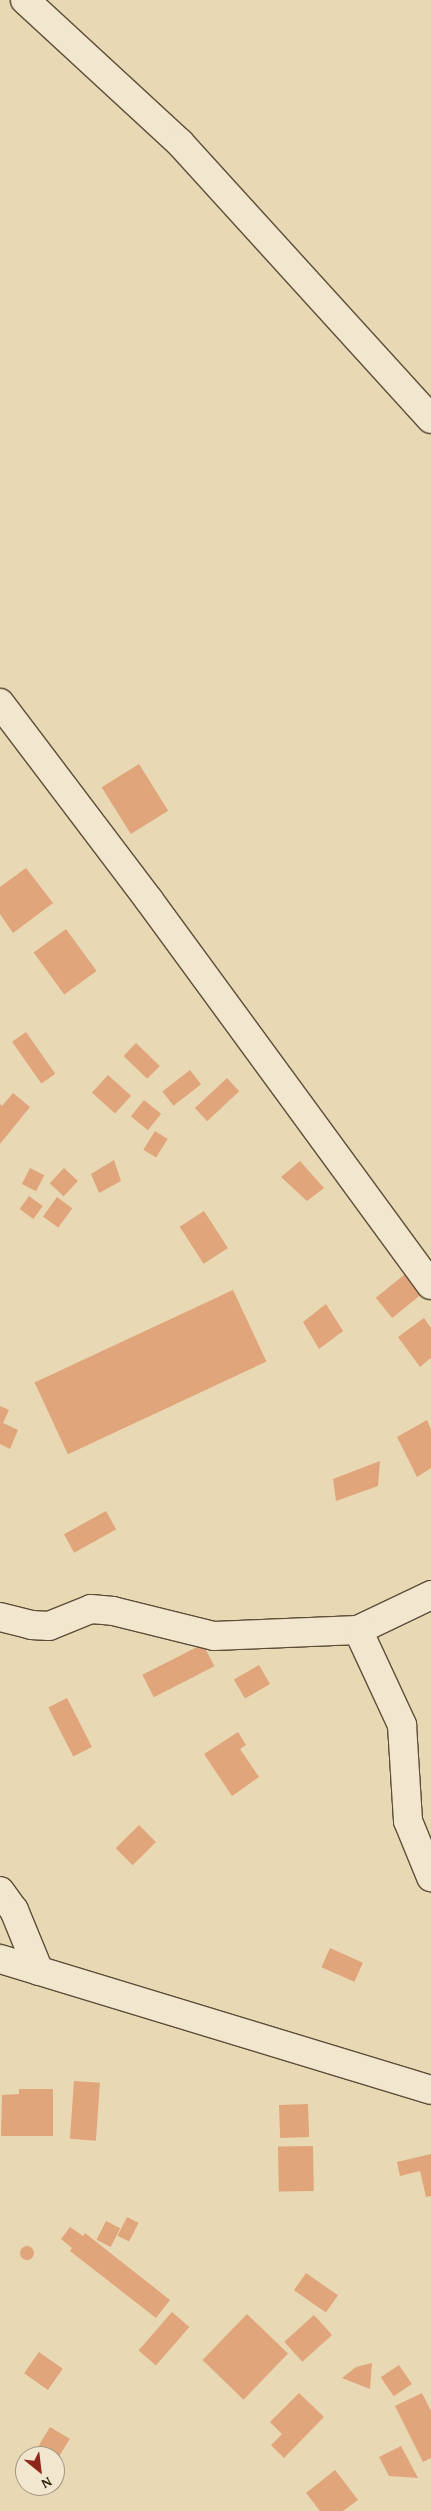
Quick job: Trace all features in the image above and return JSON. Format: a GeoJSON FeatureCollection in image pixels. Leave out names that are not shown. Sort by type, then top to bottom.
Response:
{"type":"FeatureCollection","features":[{"type":"Feature","properties":{"kind":"street"},"geometry":{"type":"LineString","coordinates":[[24,0],[180,143],[431,419]]}},
{"type":"Feature","properties":{"kind":"street"},"geometry":{"type":"LineString","coordinates":[[0,703],[149,900],[431,1285]]}},
{"type":"Feature","properties":{"kind":"street"},"geometry":{"type":"LineString","coordinates":[[0,1617],[31,1626],[49,1626],[91,1609],[113,1611],[214,1636],[358,1630],[431,1595]]}},
{"type":"Feature","properties":{"kind":"street"},"geometry":{"type":"LineString","coordinates":[[358,1630],[402,1725],[408,1820],[431,1877]]}},
{"type":"Feature","properties":{"kind":"street"},"geometry":{"type":"LineString","coordinates":[[0,1891],[14,1910],[39,1971]]}},
{"type":"Feature","properties":{"kind":"street"},"geometry":{"type":"LineString","coordinates":[[0,1959],[431,2090]]}},
{"type":"Feature","properties":{"kind":"building"},"geometry":{"type":"Polygon","coordinates":[[[139,764],[168,811],[131,834],[102,787],[139,764]]]}},
{"type":"Feature","properties":{"kind":"building"},"geometry":{"type":"Polygon","coordinates":[[[26,868],[53,903],[13,933],[0,914],[0,887],[26,868]]]}},
{"type":"Feature","properties":{"kind":"building"},"geometry":{"type":"Polygon","coordinates":[[[66,929],[97,971],[64,995],[34,953],[66,929]]]}},
{"type":"Feature","properties":{"kind":"building"},"geometry":{"type":"Polygon","coordinates":[[[26,1032],[55,1074],[41,1084],[12,1042],[26,1032]]]}},
{"type":"Feature","properties":{"kind":"building"},"geometry":{"type":"Polygon","coordinates":[[[136,1043],[160,1066],[147,1079],[123,1056],[136,1043]]]}},
{"type":"Feature","properties":{"kind":"building"},"geometry":{"type":"Polygon","coordinates":[[[190,1070],[201,1084],[174,1106],[162,1092],[190,1070]]]}},
{"type":"Feature","properties":{"kind":"building"},"geometry":{"type":"Polygon","coordinates":[[[108,1075],[131,1096],[115,1114],[92,1093],[108,1075]]]}},
{"type":"Feature","properties":{"kind":"building"},"geometry":{"type":"Polygon","coordinates":[[[227,1078],[239,1091],[207,1121],[195,1108],[227,1078]]]}},
{"type":"Feature","properties":{"kind":"building"},"geometry":{"type":"Polygon","coordinates":[[[13,1093],[30,1107],[0,1144],[0,1104],[2,1106],[13,1093]]]}},
{"type":"Feature","properties":{"kind":"building"},"geometry":{"type":"Polygon","coordinates":[[[144,1100],[161,1114],[148,1130],[131,1116],[144,1100]]]}},
{"type":"Feature","properties":{"kind":"building"},"geometry":{"type":"Polygon","coordinates":[[[155,1131],[168,1139],[156,1158],[143,1150],[155,1131]]]}},
{"type":"Feature","properties":{"kind":"building"},"geometry":{"type":"Polygon","coordinates":[[[114,1160],[121,1181],[99,1193],[91,1174],[114,1160]]]}},
{"type":"Feature","properties":{"kind":"building"},"geometry":{"type":"Polygon","coordinates":[[[300,1161],[324,1188],[307,1201],[281,1177],[300,1161]]]}},
{"type":"Feature","properties":{"kind":"building"},"geometry":{"type":"Polygon","coordinates":[[[30,1168],[44,1175],[36,1191],[22,1184],[30,1168]]]}},
{"type":"Feature","properties":{"kind":"building"},"geometry":{"type":"Polygon","coordinates":[[[64,1168],[78,1181],[64,1196],[50,1183],[64,1168]]]}},
{"type":"Feature","properties":{"kind":"building"},"geometry":{"type":"Polygon","coordinates":[[[29,1196],[43,1206],[33,1219],[20,1209],[29,1196]]]}},
{"type":"Feature","properties":{"kind":"building"},"geometry":{"type":"Polygon","coordinates":[[[57,1197],[72,1208],[58,1228],[43,1216],[57,1197]]]}},
{"type":"Feature","properties":{"kind":"building"},"geometry":{"type":"Polygon","coordinates":[[[204,1211],[228,1248],[204,1264],[180,1227],[204,1211]]]}},
{"type":"Feature","properties":{"kind":"building"},"geometry":{"type":"Polygon","coordinates":[[[410,1270],[426,1290],[392,1318],[376,1298],[410,1270]]]}},
{"type":"Feature","properties":{"kind":"building"},"geometry":{"type":"Polygon","coordinates":[[[233,1290],[266,1362],[68,1454],[35,1383],[233,1290]]]}},
{"type":"Feature","properties":{"kind":"building"},"geometry":{"type":"Polygon","coordinates":[[[326,1304],[343,1331],[319,1349],[303,1322],[326,1304]]]}},
{"type":"Feature","properties":{"kind":"building"},"geometry":{"type":"Polygon","coordinates":[[[424,1318],[431,1328],[431,1358],[420,1367],[398,1337],[424,1318]]]}},
{"type":"Feature","properties":{"kind":"building"},"geometry":{"type":"Polygon","coordinates":[[[0,1406],[9,1410],[3,1423],[18,1430],[10,1449],[0,1444],[0,1406]]]}},
{"type":"Feature","properties":{"kind":"building"},"geometry":{"type":"Polygon","coordinates":[[[427,1420],[431,1430],[431,1468],[417,1477],[397,1437],[427,1420]]]}},
{"type":"Feature","properties":{"kind":"building"},"geometry":{"type":"Polygon","coordinates":[[[380,1461],[378,1486],[336,1501],[333,1479],[380,1461]]]}},
{"type":"Feature","properties":{"kind":"building"},"geometry":{"type":"Polygon","coordinates":[[[106,1511],[116,1529],[74,1553],[64,1534],[106,1511]]]}},
{"type":"Feature","properties":{"kind":"building"},"geometry":{"type":"Polygon","coordinates":[[[203,1644],[214,1666],[154,1697],[142,1675],[203,1644]]]}},
{"type":"Feature","properties":{"kind":"building"},"geometry":{"type":"Polygon","coordinates":[[[259,1665],[270,1684],[245,1699],[234,1680],[259,1665]]]}},
{"type":"Feature","properties":{"kind":"building"},"geometry":{"type":"Polygon","coordinates":[[[67,1698],[92,1747],[73,1757],[48,1708],[67,1698]]]}},
{"type":"Feature","properties":{"kind":"building"},"geometry":{"type":"Polygon","coordinates":[[[238,1732],[246,1745],[240,1749],[259,1777],[232,1796],[204,1754],[238,1732]]]}},
{"type":"Feature","properties":{"kind":"building"},"geometry":{"type":"Polygon","coordinates":[[[139,1825],[156,1842],[133,1865],[116,1848],[139,1825]]]}},
{"type":"Feature","properties":{"kind":"building"},"geometry":{"type":"Polygon","coordinates":[[[330,1948],[363,1963],[354,1982],[321,1967],[330,1948]]]}},
{"type":"Feature","properties":{"kind":"building"},"geometry":{"type":"Polygon","coordinates":[[[74,2081],[100,2083],[96,2141],[70,2139],[74,2081]]]}},
{"type":"Feature","properties":{"kind":"building"},"geometry":{"type":"Polygon","coordinates":[[[19,2089],[53,2089],[53,2136],[1,2136],[2,2095],[19,2094],[19,2089]]]}},
{"type":"Feature","properties":{"kind":"building"},"geometry":{"type":"Polygon","coordinates":[[[308,2104],[309,2137],[280,2138],[279,2105],[308,2104]]]}},
{"type":"Feature","properties":{"kind":"building"},"geometry":{"type":"Polygon","coordinates":[[[313,2146],[314,2191],[279,2192],[278,2147],[313,2146]]]}},
{"type":"Feature","properties":{"kind":"building"},"geometry":{"type":"Polygon","coordinates":[[[431,2154],[431,2196],[426,2197],[420,2171],[400,2176],[397,2162],[431,2154]]]}},
{"type":"Feature","properties":{"kind":"building"},"geometry":{"type":"Polygon","coordinates":[[[127,2217],[139,2223],[129,2242],[117,2236],[127,2217]]]}},
{"type":"Feature","properties":{"kind":"building"},"geometry":{"type":"Polygon","coordinates":[[[106,2221],[120,2228],[111,2247],[96,2240],[106,2221]]]}},
{"type":"Feature","properties":{"kind":"building"},"geometry":{"type":"Polygon","coordinates":[[[70,2227],[83,2236],[85,2233],[170,2300],[156,2318],[70,2251],[72,2248],[61,2239],[70,2227]]]}},
{"type":"Feature","properties":{"kind":"building"},"geometry":{"type":"Polygon","coordinates":[[[24,2246],[30,2246],[34,2253],[30,2260],[24,2260],[20,2256],[20,2250],[24,2246]]]}},
{"type":"Feature","properties":{"kind":"building"},"geometry":{"type":"Polygon","coordinates":[[[306,2273],[338,2295],[326,2313],[294,2290],[306,2273]]]}},
{"type":"Feature","properties":{"kind":"building"},"geometry":{"type":"Polygon","coordinates":[[[172,2312],[189,2327],[156,2366],[139,2350],[172,2312]]]}},
{"type":"Feature","properties":{"kind":"building"},"geometry":{"type":"Polygon","coordinates":[[[247,2314],[288,2354],[244,2400],[203,2360],[247,2314]]]}},
{"type":"Feature","properties":{"kind":"building"},"geometry":{"type":"Polygon","coordinates":[[[314,2315],[332,2335],[302,2362],[284,2342],[314,2315]]]}},
{"type":"Feature","properties":{"kind":"building"},"geometry":{"type":"Polygon","coordinates":[[[39,2352],[63,2369],[48,2390],[24,2373],[39,2352]]]}},
{"type":"Feature","properties":{"kind":"building"},"geometry":{"type":"Polygon","coordinates":[[[372,2363],[370,2389],[342,2378],[356,2367],[372,2363]]]}},
{"type":"Feature","properties":{"kind":"building"},"geometry":{"type":"Polygon","coordinates":[[[399,2365],[412,2384],[394,2396],[381,2377],[399,2365]]]}},
{"type":"Feature","properties":{"kind":"building"},"geometry":{"type":"Polygon","coordinates":[[[299,2393],[324,2417],[284,2458],[271,2445],[282,2434],[270,2422],[299,2393]]]}},
{"type":"Feature","properties":{"kind":"building"},"geometry":{"type":"Polygon","coordinates":[[[422,2393],[431,2411],[431,2458],[423,2462],[395,2406],[422,2393]]]}},
{"type":"Feature","properties":{"kind":"building"},"geometry":{"type":"Polygon","coordinates":[[[50,2427],[70,2439],[65,2447],[39,2446],[50,2427]]]}},
{"type":"Feature","properties":{"kind":"building"},"geometry":{"type":"Polygon","coordinates":[[[401,2446],[418,2478],[389,2476],[379,2457],[401,2446]]]}},
{"type":"Feature","properties":{"kind":"building"},"geometry":{"type":"Polygon","coordinates":[[[335,2470],[358,2500],[343,2511],[320,2511],[306,2493],[335,2470]]]}}]}
